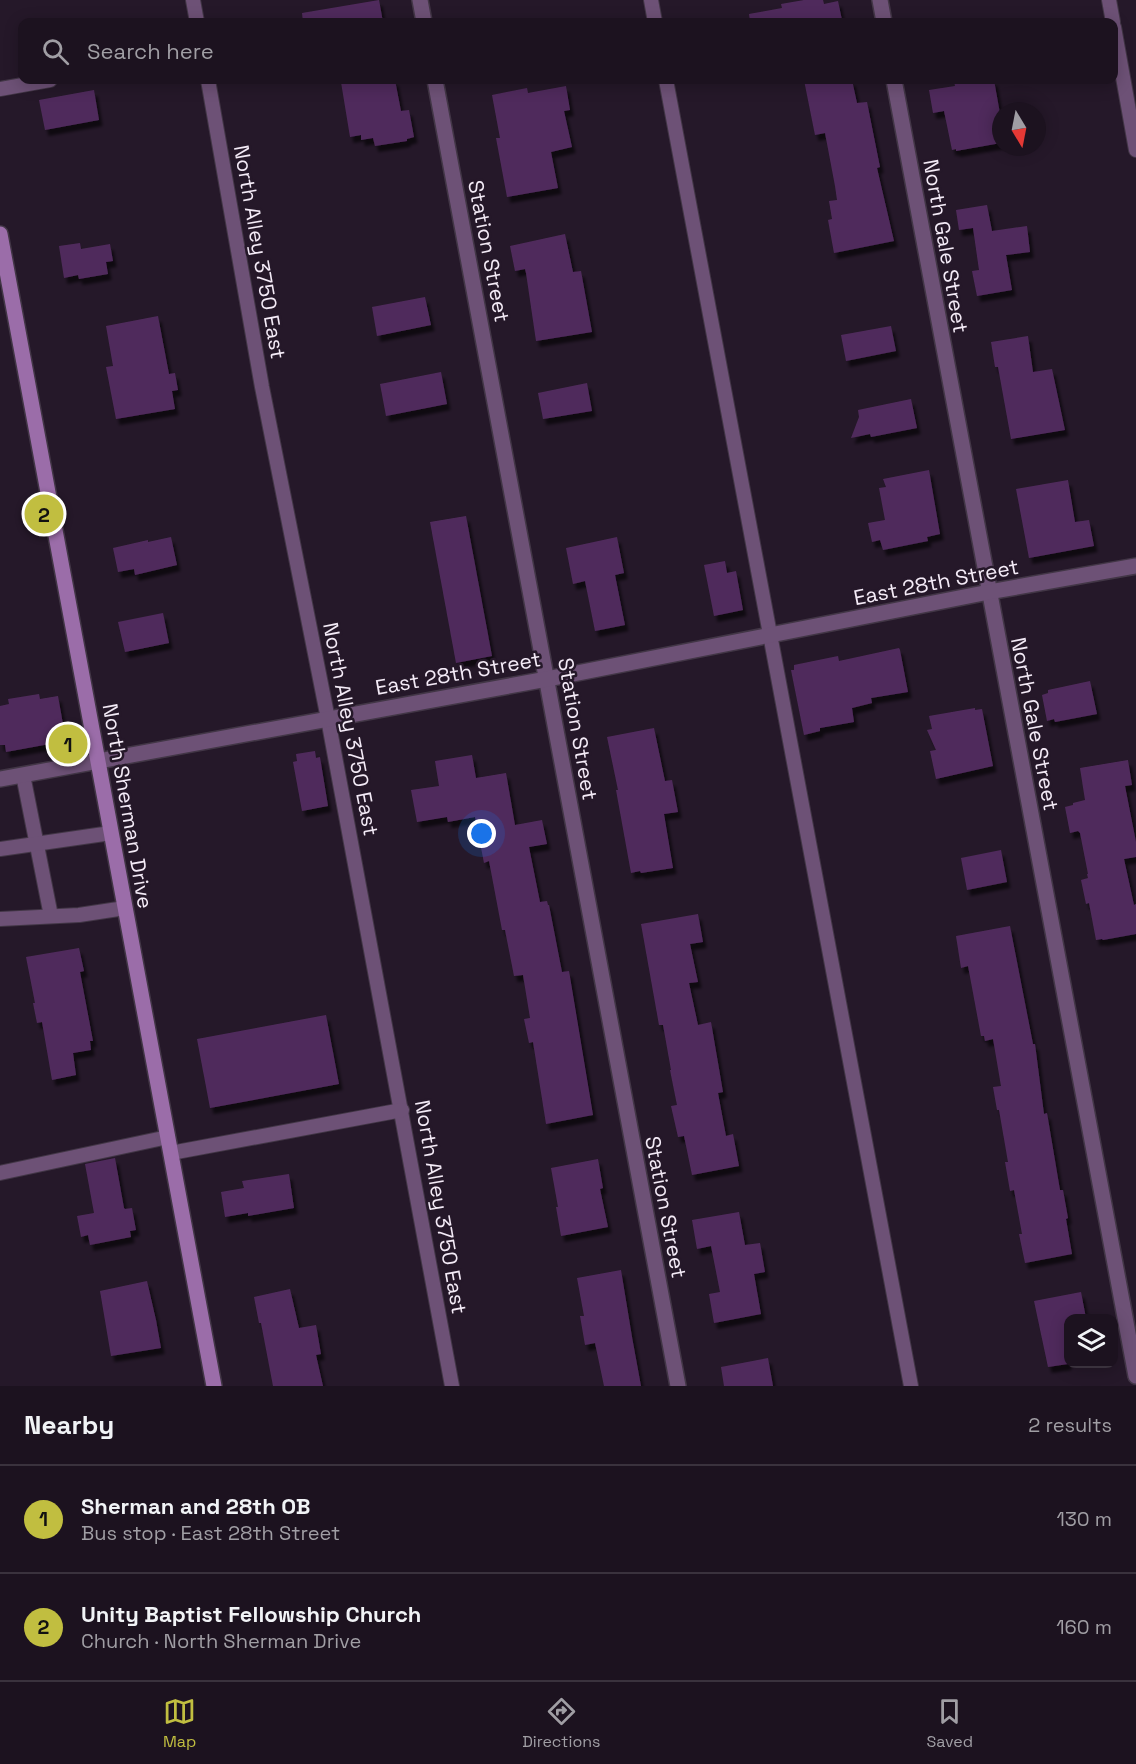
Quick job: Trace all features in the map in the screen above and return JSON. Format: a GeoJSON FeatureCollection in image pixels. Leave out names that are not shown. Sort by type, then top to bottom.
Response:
{"type":"FeatureCollection","features":[{"type":"Feature","properties":{"kind":"main road","name":"North Sherman Drive"},"geometry":{"type":"LineString","coordinates":[[0,234],[4,283],[98,761],[214,1386]]}},
{"type":"Feature","properties":{"kind":"street"},"geometry":{"type":"LineString","coordinates":[[420,0],[423,18]]}},
{"type":"Feature","properties":{"kind":"street"},"geometry":{"type":"LineString","coordinates":[[880,0],[883,18]]}},
{"type":"Feature","properties":{"kind":"street","name":"Station Street"},"geometry":{"type":"LineString","coordinates":[[436,84],[678,1386]]}},
{"type":"Feature","properties":{"kind":"street","name":"North Gale Street"},"geometry":{"type":"LineString","coordinates":[[895,84],[1136,1376]]}},
{"type":"Feature","properties":{"kind":"street","name":"East 28th Street"},"geometry":{"type":"LineString","coordinates":[[0,779],[547,679],[989,592],[1136,566]]}},
{"type":"Feature","properties":{"kind":"lane"},"geometry":{"type":"LineString","coordinates":[[193,0],[196,18]]}},
{"type":"Feature","properties":{"kind":"lane"},"geometry":{"type":"LineString","coordinates":[[651,0],[654,18]]}},
{"type":"Feature","properties":{"kind":"lane"},"geometry":{"type":"LineString","coordinates":[[1108,0],[1112,18]]}},
{"type":"Feature","properties":{"kind":"lane"},"geometry":{"type":"LineString","coordinates":[[1118,54],[1136,150]]}},
{"type":"Feature","properties":{"kind":"lane"},"geometry":{"type":"LineString","coordinates":[[0,89],[28,84]]}},
{"type":"Feature","properties":{"kind":"lane","name":"North Alley 3750 East"},"geometry":{"type":"LineString","coordinates":[[209,84],[262,387],[328,719],[452,1386]]}},
{"type":"Feature","properties":{"kind":"lane"},"geometry":{"type":"LineString","coordinates":[[667,84],[911,1386]]}},
{"type":"Feature","properties":{"kind":"lane"},"geometry":{"type":"LineString","coordinates":[[23,775],[51,916]]}},
{"type":"Feature","properties":{"kind":"lane"},"geometry":{"type":"LineString","coordinates":[[0,849],[111,833]]}},
{"type":"Feature","properties":{"kind":"lane"},"geometry":{"type":"LineString","coordinates":[[0,919],[79,915],[125,908]]}},
{"type":"Feature","properties":{"kind":"lane"},"geometry":{"type":"LineString","coordinates":[[0,1173],[402,1110]]}},
{"type":"Feature","properties":{"kind":"building"},"geometry":{"type":"Polygon","coordinates":[[[379,0],[382,18],[303,18],[302,13],[379,0]]]}},
{"type":"Feature","properties":{"kind":"building"},"geometry":{"type":"Polygon","coordinates":[[[804,0],[823,0],[824,4],[838,1],[842,18],[750,18],[749,14],[782,8],[781,4],[804,0]]]}},
{"type":"Feature","properties":{"kind":"building"},"geometry":{"type":"Polygon","coordinates":[[[341,84],[396,84],[401,111],[409,110],[414,137],[407,141],[375,146],[373,138],[361,140],[361,135],[350,137],[341,84]]]}},
{"type":"Feature","properties":{"kind":"building"},"geometry":{"type":"Polygon","coordinates":[[[805,84],[853,84],[857,103],[867,102],[880,167],[877,168],[894,241],[834,253],[828,220],[832,219],[829,201],[837,200],[835,186],[825,133],[815,135],[805,84]]]}},
{"type":"Feature","properties":{"kind":"building"},"geometry":{"type":"Polygon","coordinates":[[[955,84],[995,84],[998,102],[992,102],[992,145],[952,150],[944,111],[933,113],[929,90],[955,86],[955,84]]]}},
{"type":"Feature","properties":{"kind":"building"},"geometry":{"type":"Polygon","coordinates":[[[566,86],[570,110],[564,111],[572,147],[551,152],[558,188],[507,197],[496,138],[500,138],[492,95],[527,88],[528,93],[566,86]]]}},
{"type":"Feature","properties":{"kind":"building"},"geometry":{"type":"Polygon","coordinates":[[[94,90],[99,120],[45,130],[39,100],[94,90]]]}},
{"type":"Feature","properties":{"kind":"building"},"geometry":{"type":"Polygon","coordinates":[[[987,205],[992,231],[1027,226],[1030,252],[1006,255],[1012,290],[977,296],[972,271],[979,270],[973,228],[959,230],[956,210],[987,205]]]}},
{"type":"Feature","properties":{"kind":"building"},"geometry":{"type":"Polygon","coordinates":[[[565,234],[573,272],[581,271],[592,332],[536,341],[525,269],[515,271],[510,246],[565,234]]]}},
{"type":"Feature","properties":{"kind":"building"},"geometry":{"type":"Polygon","coordinates":[[[80,243],[81,249],[110,244],[113,261],[106,262],[108,274],[79,279],[78,275],[64,278],[59,246],[80,243]]]}},
{"type":"Feature","properties":{"kind":"building"},"geometry":{"type":"Polygon","coordinates":[[[425,297],[431,325],[377,336],[372,307],[425,297]]]}},
{"type":"Feature","properties":{"kind":"building"},"geometry":{"type":"Polygon","coordinates":[[[158,316],[169,374],[175,373],[178,390],[172,391],[175,409],[116,419],[106,367],[113,366],[106,326],[158,316]]]}},
{"type":"Feature","properties":{"kind":"building"},"geometry":{"type":"Polygon","coordinates":[[[891,326],[896,351],[846,361],[841,335],[891,326]]]}},
{"type":"Feature","properties":{"kind":"building"},"geometry":{"type":"Polygon","coordinates":[[[1028,336],[1033,372],[1052,369],[1065,430],[1011,439],[998,367],[995,367],[991,342],[1028,336]]]}},
{"type":"Feature","properties":{"kind":"building"},"geometry":{"type":"Polygon","coordinates":[[[441,372],[447,404],[386,416],[380,384],[441,372]]]}},
{"type":"Feature","properties":{"kind":"building"},"geometry":{"type":"Polygon","coordinates":[[[587,383],[592,411],[543,419],[538,393],[587,383]]]}},
{"type":"Feature","properties":{"kind":"building"},"geometry":{"type":"Polygon","coordinates":[[[911,399],[917,428],[871,437],[870,434],[851,438],[859,417],[858,410],[911,399]]]}},
{"type":"Feature","properties":{"kind":"building"},"geometry":{"type":"Polygon","coordinates":[[[929,470],[940,534],[927,537],[928,541],[883,550],[880,540],[872,542],[868,523],[885,520],[879,488],[886,487],[883,479],[929,470]]]}},
{"type":"Feature","properties":{"kind":"building"},"geometry":{"type":"Polygon","coordinates":[[[1068,480],[1075,522],[1089,520],[1094,546],[1029,558],[1016,489],[1068,480]]]}},
{"type":"Feature","properties":{"kind":"building"},"geometry":{"type":"Polygon","coordinates":[[[466,516],[492,656],[456,663],[430,522],[466,516]]]}},
{"type":"Feature","properties":{"kind":"building"},"geometry":{"type":"Polygon","coordinates":[[[171,537],[177,565],[135,575],[134,569],[118,572],[113,548],[171,537]]]}},
{"type":"Feature","properties":{"kind":"building"},"geometry":{"type":"Polygon","coordinates":[[[617,537],[624,573],[615,575],[625,625],[595,631],[585,581],[573,584],[566,548],[617,537]]]}},
{"type":"Feature","properties":{"kind":"building"},"geometry":{"type":"Polygon","coordinates":[[[725,561],[727,573],[736,571],[743,610],[714,616],[704,565],[725,561]]]}},
{"type":"Feature","properties":{"kind":"building"},"geometry":{"type":"Polygon","coordinates":[[[163,613],[169,643],[125,652],[118,622],[163,613]]]}},
{"type":"Feature","properties":{"kind":"building"},"geometry":{"type":"Polygon","coordinates":[[[899,648],[908,692],[871,698],[872,703],[852,708],[854,722],[820,728],[820,731],[804,735],[791,670],[794,670],[794,665],[838,656],[839,661],[899,648]]]}},
{"type":"Feature","properties":{"kind":"building"},"geometry":{"type":"Polygon","coordinates":[[[1090,681],[1097,714],[1055,722],[1054,719],[1047,721],[1042,695],[1048,693],[1048,690],[1090,681]]]}},
{"type":"Feature","properties":{"kind":"building"},"geometry":{"type":"Polygon","coordinates":[[[39,694],[40,699],[58,696],[66,741],[6,752],[5,745],[0,745],[0,706],[9,704],[8,699],[39,694]]]}},
{"type":"Feature","properties":{"kind":"building"},"geometry":{"type":"Polygon","coordinates":[[[975,708],[975,710],[982,709],[993,766],[936,779],[930,751],[936,750],[927,730],[932,729],[929,716],[975,708]]]}},
{"type":"Feature","properties":{"kind":"building"},"geometry":{"type":"Polygon","coordinates":[[[654,728],[665,781],[672,780],[678,812],[664,814],[673,868],[631,873],[607,737],[654,728]]]}},
{"type":"Feature","properties":{"kind":"building"},"geometry":{"type":"Polygon","coordinates":[[[315,751],[316,758],[320,757],[328,806],[302,811],[293,762],[297,761],[296,754],[315,751]]]}},
{"type":"Feature","properties":{"kind":"building"},"geometry":{"type":"Polygon","coordinates":[[[472,755],[476,778],[506,773],[515,825],[542,820],[547,844],[529,847],[540,902],[547,901],[549,905],[562,972],[569,971],[593,1115],[546,1124],[533,1042],[529,1043],[524,1019],[530,1018],[523,975],[514,976],[505,930],[502,930],[489,861],[484,863],[475,817],[448,822],[447,817],[417,822],[411,790],[439,786],[435,761],[472,755]]]}},
{"type":"Feature","properties":{"kind":"building"},"geometry":{"type":"Polygon","coordinates":[[[1128,760],[1132,785],[1125,786],[1136,842],[1136,857],[1124,859],[1134,905],[1136,904],[1136,934],[1096,940],[1089,903],[1086,904],[1081,880],[1088,878],[1088,874],[1080,833],[1078,831],[1070,833],[1065,807],[1085,800],[1080,768],[1128,760]]]}},
{"type":"Feature","properties":{"kind":"building"},"geometry":{"type":"Polygon","coordinates":[[[1001,850],[1007,882],[967,890],[961,858],[1001,850]]]}},
{"type":"Feature","properties":{"kind":"building"},"geometry":{"type":"Polygon","coordinates":[[[698,914],[703,942],[690,944],[698,982],[689,983],[698,1025],[711,1022],[723,1092],[718,1093],[726,1136],[733,1134],[739,1166],[692,1175],[684,1136],[678,1137],[671,1106],[677,1105],[663,1025],[659,1025],[641,924],[698,914]]]}},
{"type":"Feature","properties":{"kind":"building"},"geometry":{"type":"Polygon","coordinates":[[[1010,926],[1033,1044],[1035,1044],[1044,1114],[1047,1113],[1060,1190],[1063,1190],[1072,1254],[1025,1263],[1014,1190],[1010,1191],[1005,1162],[1008,1162],[993,1087],[1001,1086],[993,1039],[985,1041],[984,1036],[981,1036],[968,966],[961,968],[956,936],[1010,926]]]}},
{"type":"Feature","properties":{"kind":"building"},"geometry":{"type":"Polygon","coordinates":[[[79,948],[84,971],[80,972],[93,1041],[90,1041],[91,1050],[73,1053],[76,1075],[52,1080],[42,1022],[37,1023],[26,957],[79,948]]]}},
{"type":"Feature","properties":{"kind":"building"},"geometry":{"type":"Polygon","coordinates":[[[326,1015],[339,1084],[210,1108],[197,1039],[326,1015]]]}},
{"type":"Feature","properties":{"kind":"building"},"geometry":{"type":"Polygon","coordinates":[[[115,1158],[124,1208],[132,1208],[136,1230],[130,1231],[131,1237],[90,1245],[88,1235],[81,1237],[77,1216],[94,1213],[85,1164],[115,1158]]]}},
{"type":"Feature","properties":{"kind":"building"},"geometry":{"type":"Polygon","coordinates":[[[598,1159],[603,1188],[600,1189],[608,1227],[561,1236],[551,1168],[598,1159]]]}},
{"type":"Feature","properties":{"kind":"building"},"geometry":{"type":"Polygon","coordinates":[[[289,1174],[294,1208],[248,1216],[248,1213],[225,1217],[221,1192],[244,1188],[242,1181],[289,1174]]]}},
{"type":"Feature","properties":{"kind":"building"},"geometry":{"type":"Polygon","coordinates":[[[739,1212],[745,1245],[760,1243],[765,1272],[754,1274],[761,1314],[714,1323],[709,1294],[720,1292],[711,1246],[697,1249],[692,1220],[739,1212]]]}},
{"type":"Feature","properties":{"kind":"building"},"geometry":{"type":"Polygon","coordinates":[[[621,1270],[641,1386],[604,1386],[595,1343],[585,1345],[580,1316],[584,1316],[577,1278],[621,1270]]]}},
{"type":"Feature","properties":{"kind":"building"},"geometry":{"type":"Polygon","coordinates":[[[147,1281],[161,1348],[111,1356],[100,1291],[147,1281]]]}},
{"type":"Feature","properties":{"kind":"building"},"geometry":{"type":"Polygon","coordinates":[[[290,1289],[299,1328],[316,1325],[321,1354],[316,1355],[323,1386],[273,1386],[254,1297],[290,1289]]]}},
{"type":"Feature","properties":{"kind":"building"},"geometry":{"type":"Polygon","coordinates":[[[1081,1292],[1085,1314],[1064,1314],[1064,1365],[1048,1367],[1034,1301],[1081,1292]]]}},
{"type":"Feature","properties":{"kind":"building"},"geometry":{"type":"Polygon","coordinates":[[[768,1358],[773,1386],[724,1386],[721,1367],[768,1358]]]}},
{"type":"Feature","properties":{"kind":"place","name":"Unity Baptist Fellowship Church"},"geometry":{"type":"Point","coordinates":[44,514]}},
{"type":"Feature","properties":{"kind":"place","name":"Sherman and 28th OB"},"geometry":{"type":"Point","coordinates":[68,744]}}]}
